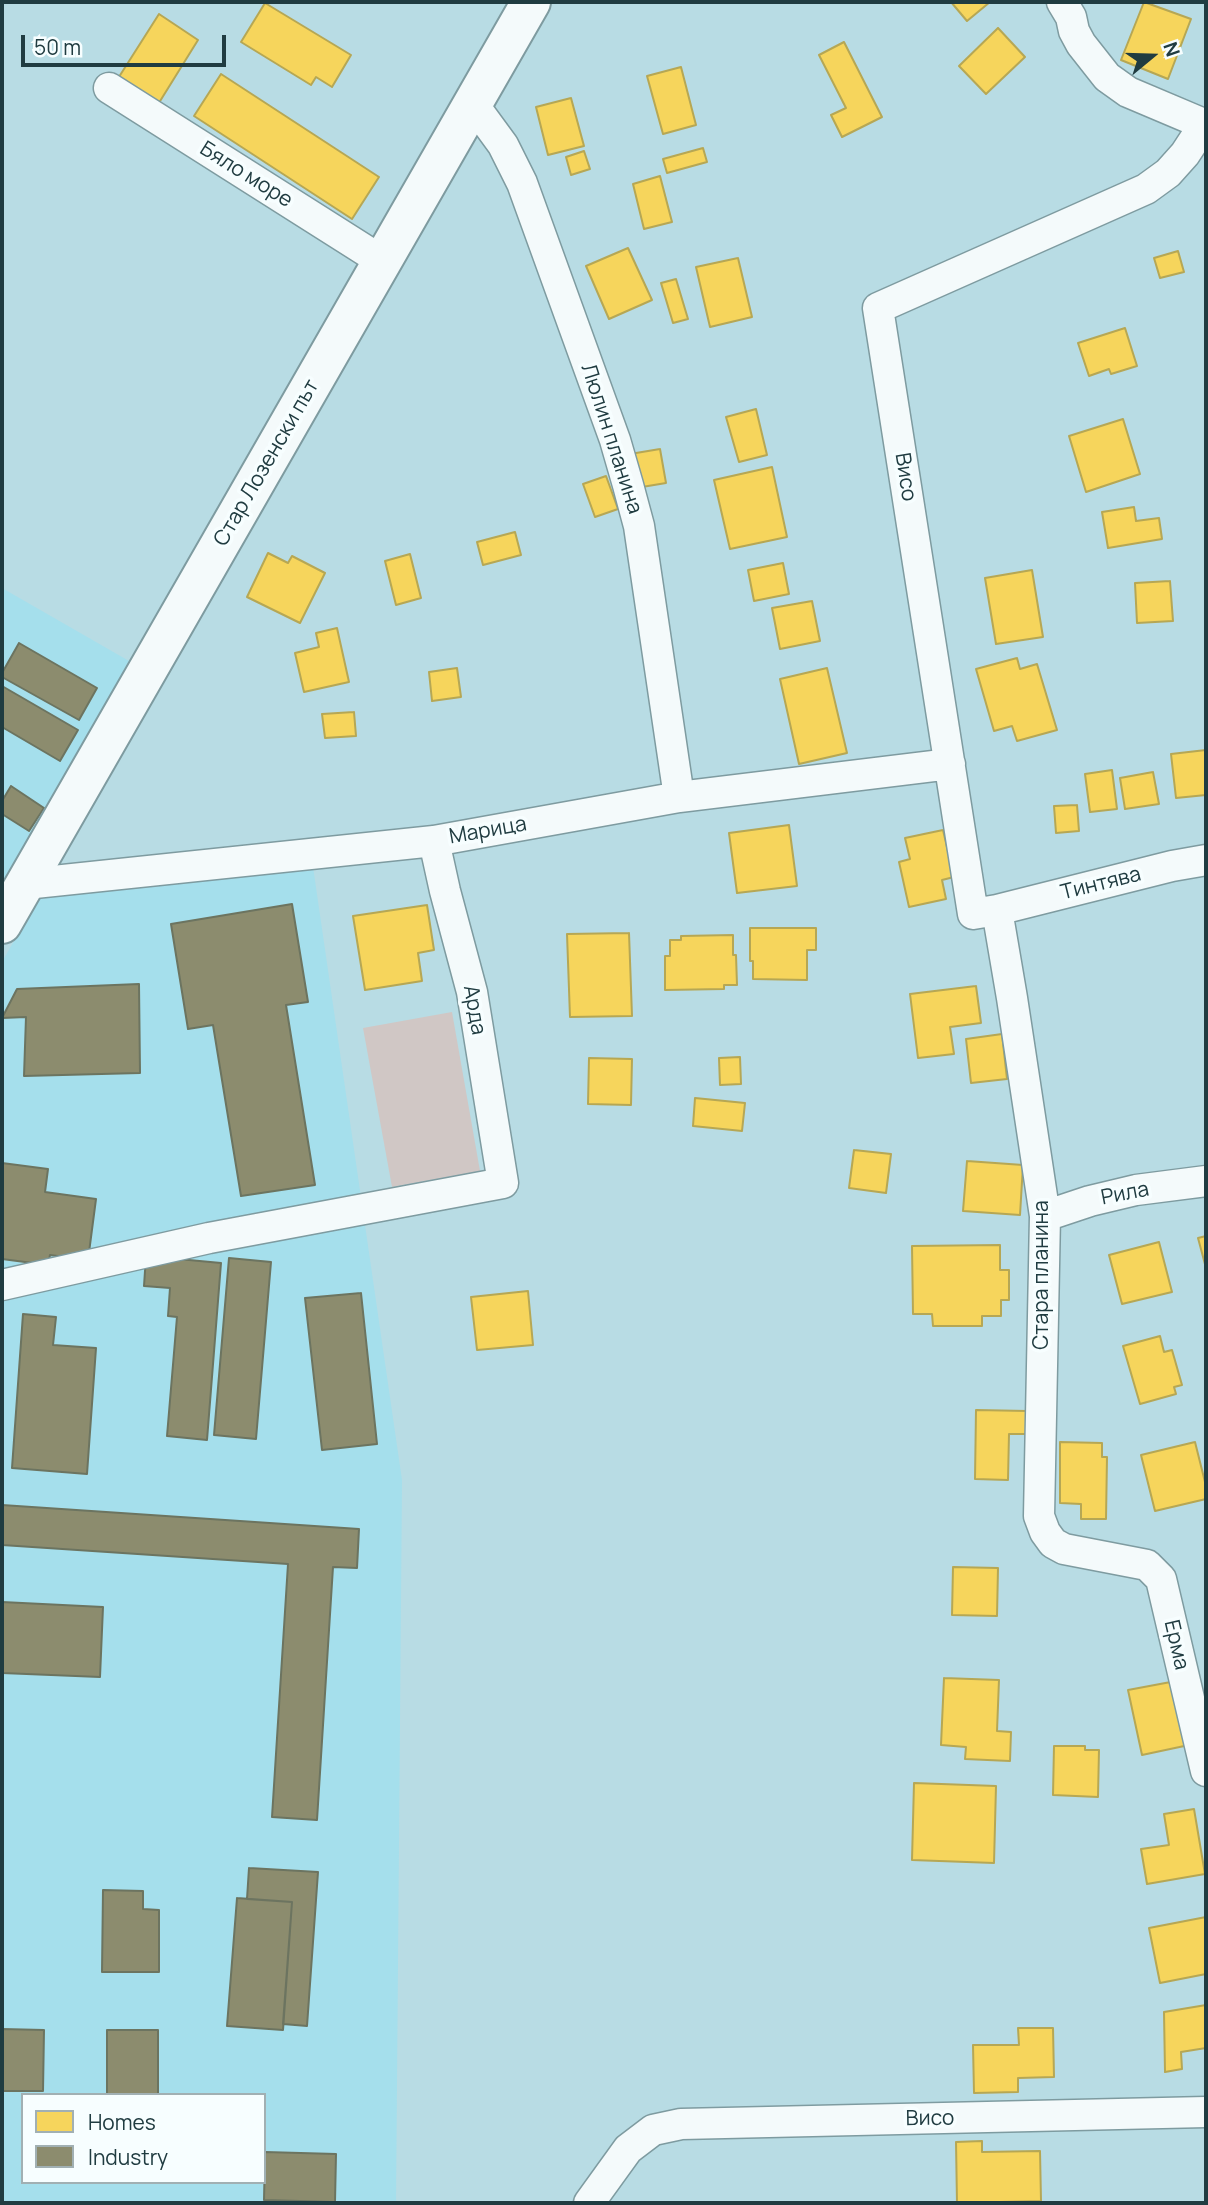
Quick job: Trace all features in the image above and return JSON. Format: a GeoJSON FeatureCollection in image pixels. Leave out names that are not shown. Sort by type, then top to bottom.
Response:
{"type":"FeatureCollection","features":[{"type":"Feature","properties":{"kind":"street","name":"Стар Лозенски път"},"geometry":{"type":"LineString","coordinates":[[2,924],[531,2]]}},
{"type":"Feature","properties":{"kind":"street"},"geometry":{"type":"LineString","coordinates":[[1062,2],[1081,44],[1107,77],[1128,92],[1205,125]]}},
{"type":"Feature","properties":{"kind":"street","name":"Бяло море"},"geometry":{"type":"LineString","coordinates":[[109,88],[382,261]]}},
{"type":"Feature","properties":{"kind":"street","name":"Люлин планина"},"geometry":{"type":"LineString","coordinates":[[472,104],[503,145],[522,183],[615,440],[639,526],[679,797]]}},
{"type":"Feature","properties":{"kind":"street","name":"Висо"},"geometry":{"type":"LineString","coordinates":[[997,910],[973,914],[878,307],[1146,189],[1168,173],[1205,125]]}},
{"type":"Feature","properties":{"kind":"street","name":"Марица"},"geometry":{"type":"LineString","coordinates":[[25,884],[434,841],[679,797],[950,764]]}},
{"type":"Feature","properties":{"kind":"street","name":"Арда"},"geometry":{"type":"LineString","coordinates":[[2,1285],[209,1238],[503,1183],[472,992],[434,841]]}},
{"type":"Feature","properties":{"kind":"street","name":"Тинтява"},"geometry":{"type":"LineString","coordinates":[[997,910],[1206,860]]}},
{"type":"Feature","properties":{"kind":"street","name":"Стара планина"},"geometry":{"type":"LineString","coordinates":[[997,910],[1045,1216],[1040,1516],[1045,1532],[1053,1543],[1064,1549],[1147,1565]]}},
{"type":"Feature","properties":{"kind":"street","name":"Рила"},"geometry":{"type":"LineString","coordinates":[[1045,1216],[1136,1190],[1206,1181]]}},
{"type":"Feature","properties":{"kind":"street","name":"Ерма"},"geometry":{"type":"LineString","coordinates":[[1147,1565],[1161,1579],[1206,1771]]}},
{"type":"Feature","properties":{"kind":"street","name":"Висо"},"geometry":{"type":"LineString","coordinates":[[589,2203],[628,2149],[653,2130],[681,2124],[1206,2112]]}},
{"type":"Feature","properties":{"kind":"shaded area"},"geometry":{"type":"Polygon","coordinates":[[[2,588],[136,665],[2,890],[2,588]]]}},
{"type":"Feature","properties":{"kind":"shaded area"},"geometry":{"type":"Polygon","coordinates":[[[311,853],[402,1480],[396,2203],[2,2203],[2,962],[48,881],[311,853]]]}},
{"type":"Feature","properties":{"kind":"shaded area"},"geometry":{"type":"Polygon","coordinates":[[[452,1012],[480,1171],[392,1187],[363,1028],[452,1012]]]}},
{"type":"Feature","properties":{"kind":"building: Homes"},"geometry":{"type":"Polygon","coordinates":[[[951,2],[990,2],[967,21],[951,2]]]}},
{"type":"Feature","properties":{"kind":"building: Homes"},"geometry":{"type":"Polygon","coordinates":[[[1144,2],[1191,19],[1168,79],[1121,60],[1144,2]]]}},
{"type":"Feature","properties":{"kind":"building: Homes"},"geometry":{"type":"Polygon","coordinates":[[[265,3],[351,55],[332,87],[316,77],[311,85],[241,42],[265,3]]]}},
{"type":"Feature","properties":{"kind":"building: Homes"},"geometry":{"type":"Polygon","coordinates":[[[159,14],[198,40],[157,106],[117,80],[159,14]]]}},
{"type":"Feature","properties":{"kind":"building: Homes"},"geometry":{"type":"Polygon","coordinates":[[[998,28],[1025,57],[986,94],[959,66],[998,28]]]}},
{"type":"Feature","properties":{"kind":"building: Homes"},"geometry":{"type":"Polygon","coordinates":[[[844,42],[882,117],[842,137],[831,115],[846,108],[819,55],[844,42]]]}},
{"type":"Feature","properties":{"kind":"building: Homes"},"geometry":{"type":"Polygon","coordinates":[[[681,67],[696,125],[663,134],[647,76],[681,67]]]}},
{"type":"Feature","properties":{"kind":"building: Homes"},"geometry":{"type":"Polygon","coordinates":[[[221,74],[379,177],[352,219],[194,116],[221,74]]]}},
{"type":"Feature","properties":{"kind":"building: Homes"},"geometry":{"type":"Polygon","coordinates":[[[571,98],[584,146],[548,155],[536,107],[571,98]]]}},
{"type":"Feature","properties":{"kind":"building: Homes"},"geometry":{"type":"Polygon","coordinates":[[[703,148],[707,162],[667,173],[663,159],[703,148]]]}},
{"type":"Feature","properties":{"kind":"building: Homes"},"geometry":{"type":"Polygon","coordinates":[[[584,151],[590,169],[571,175],[566,157],[584,151]]]}},
{"type":"Feature","properties":{"kind":"building: Homes"},"geometry":{"type":"Polygon","coordinates":[[[660,176],[672,222],[644,229],[633,184],[660,176]]]}},
{"type":"Feature","properties":{"kind":"building: Homes"},"geometry":{"type":"Polygon","coordinates":[[[628,248],[652,300],[609,319],[586,266],[628,248]]]}},
{"type":"Feature","properties":{"kind":"building: Homes"},"geometry":{"type":"Polygon","coordinates":[[[1178,251],[1184,272],[1160,278],[1154,258],[1178,251]]]}},
{"type":"Feature","properties":{"kind":"building: Homes"},"geometry":{"type":"Polygon","coordinates":[[[738,258],[752,317],[710,327],[696,267],[738,258]]]}},
{"type":"Feature","properties":{"kind":"building: Homes"},"geometry":{"type":"Polygon","coordinates":[[[676,279],[688,319],[673,323],[661,283],[676,279]]]}},
{"type":"Feature","properties":{"kind":"building: Homes"},"geometry":{"type":"Polygon","coordinates":[[[1125,328],[1137,366],[1111,374],[1109,369],[1089,376],[1078,343],[1125,328]]]}},
{"type":"Feature","properties":{"kind":"building: Homes"},"geometry":{"type":"Polygon","coordinates":[[[756,409],[767,455],[739,462],[726,417],[756,409]]]}},
{"type":"Feature","properties":{"kind":"building: Homes"},"geometry":{"type":"Polygon","coordinates":[[[1123,419],[1140,474],[1086,492],[1069,436],[1123,419]]]}},
{"type":"Feature","properties":{"kind":"building: Homes"},"geometry":{"type":"Polygon","coordinates":[[[660,449],[666,483],[636,488],[630,454],[660,449]]]}},
{"type":"Feature","properties":{"kind":"building: Homes"},"geometry":{"type":"Polygon","coordinates":[[[772,467],[787,537],[730,549],[714,480],[772,467]]]}},
{"type":"Feature","properties":{"kind":"building: Homes"},"geometry":{"type":"Polygon","coordinates":[[[606,476],[618,509],[595,517],[583,484],[606,476]]]}},
{"type":"Feature","properties":{"kind":"building: Homes"},"geometry":{"type":"Polygon","coordinates":[[[1134,507],[1136,521],[1159,518],[1162,539],[1108,548],[1102,512],[1134,507]]]}},
{"type":"Feature","properties":{"kind":"building: Homes"},"geometry":{"type":"Polygon","coordinates":[[[515,532],[521,555],[483,565],[477,542],[515,532]]]}},
{"type":"Feature","properties":{"kind":"building: Homes"},"geometry":{"type":"Polygon","coordinates":[[[268,553],[288,563],[292,556],[325,573],[300,623],[247,597],[268,553]]]}},
{"type":"Feature","properties":{"kind":"building: Homes"},"geometry":{"type":"Polygon","coordinates":[[[410,554],[421,598],[396,605],[385,561],[410,554]]]}},
{"type":"Feature","properties":{"kind":"building: Homes"},"geometry":{"type":"Polygon","coordinates":[[[783,563],[789,594],[754,601],[748,570],[783,563]]]}},
{"type":"Feature","properties":{"kind":"building: Homes"},"geometry":{"type":"Polygon","coordinates":[[[1032,570],[1043,637],[996,644],[985,578],[1032,570]]]}},
{"type":"Feature","properties":{"kind":"building: Homes"},"geometry":{"type":"Polygon","coordinates":[[[1170,581],[1173,621],[1137,623],[1135,583],[1170,581]]]}},
{"type":"Feature","properties":{"kind":"building: Homes"},"geometry":{"type":"Polygon","coordinates":[[[812,601],[820,641],[780,649],[772,608],[812,601]]]}},
{"type":"Feature","properties":{"kind":"building: Homes"},"geometry":{"type":"Polygon","coordinates":[[[337,628],[349,682],[304,692],[295,653],[319,647],[316,633],[337,628]]]}},
{"type":"Feature","properties":{"kind":"building: Homes"},"geometry":{"type":"Polygon","coordinates":[[[1017,658],[1020,669],[1037,664],[1057,730],[1017,741],[1012,726],[994,731],[976,669],[1017,658]]]}},
{"type":"Feature","properties":{"kind":"building: Homes"},"geometry":{"type":"Polygon","coordinates":[[[457,668],[461,697],[432,701],[429,672],[457,668]]]}},
{"type":"Feature","properties":{"kind":"building: Homes"},"geometry":{"type":"Polygon","coordinates":[[[827,668],[847,753],[799,764],[780,679],[827,668]]]}},
{"type":"Feature","properties":{"kind":"building: Homes"},"geometry":{"type":"Polygon","coordinates":[[[354,712],[356,736],[325,738],[322,714],[354,712]]]}},
{"type":"Feature","properties":{"kind":"building: Homes"},"geometry":{"type":"Polygon","coordinates":[[[1206,750],[1206,795],[1176,798],[1171,754],[1206,750]]]}},
{"type":"Feature","properties":{"kind":"building: Homes"},"geometry":{"type":"Polygon","coordinates":[[[1112,770],[1117,809],[1090,812],[1085,774],[1112,770]]]}},
{"type":"Feature","properties":{"kind":"building: Homes"},"geometry":{"type":"Polygon","coordinates":[[[1153,772],[1159,804],[1125,809],[1120,778],[1153,772]]]}},
{"type":"Feature","properties":{"kind":"building: Homes"},"geometry":{"type":"Polygon","coordinates":[[[1077,805],[1079,831],[1056,833],[1054,806],[1077,805]]]}},
{"type":"Feature","properties":{"kind":"building: Homes"},"geometry":{"type":"Polygon","coordinates":[[[789,825],[797,886],[737,893],[729,833],[789,825]]]}},
{"type":"Feature","properties":{"kind":"building: Homes"},"geometry":{"type":"Polygon","coordinates":[[[943,830],[954,877],[942,880],[946,899],[909,907],[899,862],[910,859],[905,838],[943,830]]]}},
{"type":"Feature","properties":{"kind":"building: Homes"},"geometry":{"type":"Polygon","coordinates":[[[427,905],[434,950],[418,953],[422,981],[365,990],[353,916],[427,905]]]}},
{"type":"Feature","properties":{"kind":"building: Homes"},"geometry":{"type":"Polygon","coordinates":[[[750,928],[816,928],[816,950],[807,950],[807,980],[753,979],[750,928]]]}},
{"type":"Feature","properties":{"kind":"building: Homes"},"geometry":{"type":"Polygon","coordinates":[[[629,933],[632,1016],[570,1017],[567,934],[629,933]]]}},
{"type":"Feature","properties":{"kind":"building: Homes"},"geometry":{"type":"Polygon","coordinates":[[[733,935],[737,985],[724,985],[724,989],[665,990],[665,956],[670,956],[670,940],[681,940],[681,936],[733,935]]]}},
{"type":"Feature","properties":{"kind":"building: Homes"},"geometry":{"type":"Polygon","coordinates":[[[976,986],[981,1023],[950,1027],[954,1054],[918,1058],[910,994],[976,986]]]}},
{"type":"Feature","properties":{"kind":"building: Homes"},"geometry":{"type":"Polygon","coordinates":[[[1002,1034],[1007,1079],[971,1083],[966,1039],[1002,1034]]]}},
{"type":"Feature","properties":{"kind":"building: Homes"},"geometry":{"type":"Polygon","coordinates":[[[740,1057],[741,1084],[720,1085],[719,1058],[740,1057]]]}},
{"type":"Feature","properties":{"kind":"building: Homes"},"geometry":{"type":"Polygon","coordinates":[[[589,1058],[632,1059],[631,1105],[588,1104],[589,1058]]]}},
{"type":"Feature","properties":{"kind":"building: Homes"},"geometry":{"type":"Polygon","coordinates":[[[695,1098],[745,1103],[742,1131],[693,1126],[695,1098]]]}},
{"type":"Feature","properties":{"kind":"building: Homes"},"geometry":{"type":"Polygon","coordinates":[[[854,1150],[891,1154],[886,1193],[849,1188],[854,1150]]]}},
{"type":"Feature","properties":{"kind":"building: Homes"},"geometry":{"type":"Polygon","coordinates":[[[967,1161],[1023,1165],[1020,1215],[963,1211],[967,1161]]]}},
{"type":"Feature","properties":{"kind":"building: Homes"},"geometry":{"type":"Polygon","coordinates":[[[1206,1236],[1206,1268],[1198,1238],[1206,1236]]]}},
{"type":"Feature","properties":{"kind":"building: Homes"},"geometry":{"type":"Polygon","coordinates":[[[1159,1242],[1172,1292],[1122,1304],[1109,1255],[1159,1242]]]}},
{"type":"Feature","properties":{"kind":"building: Homes"},"geometry":{"type":"Polygon","coordinates":[[[1000,1245],[1000,1270],[1009,1270],[1009,1300],[1001,1300],[1001,1316],[982,1316],[982,1326],[933,1326],[932,1314],[913,1314],[912,1246],[1000,1245]]]}},
{"type":"Feature","properties":{"kind":"building: Homes"},"geometry":{"type":"Polygon","coordinates":[[[528,1291],[533,1345],[477,1350],[471,1297],[528,1291]]]}},
{"type":"Feature","properties":{"kind":"building: Homes"},"geometry":{"type":"Polygon","coordinates":[[[1160,1336],[1164,1352],[1172,1350],[1182,1385],[1174,1387],[1176,1394],[1140,1404],[1123,1346],[1160,1336]]]}},
{"type":"Feature","properties":{"kind":"building: Homes"},"geometry":{"type":"Polygon","coordinates":[[[976,1410],[1027,1411],[1027,1434],[1009,1434],[1008,1480],[975,1479],[976,1410]]]}},
{"type":"Feature","properties":{"kind":"building: Homes"},"geometry":{"type":"Polygon","coordinates":[[[1060,1442],[1102,1443],[1102,1457],[1107,1457],[1106,1519],[1081,1519],[1081,1504],[1060,1503],[1060,1442]]]}},
{"type":"Feature","properties":{"kind":"building: Homes"},"geometry":{"type":"Polygon","coordinates":[[[1195,1442],[1206,1486],[1206,1499],[1155,1511],[1141,1455],[1195,1442]]]}},
{"type":"Feature","properties":{"kind":"building: Homes"},"geometry":{"type":"Polygon","coordinates":[[[953,1567],[998,1568],[997,1616],[952,1615],[953,1567]]]}},
{"type":"Feature","properties":{"kind":"building: Homes"},"geometry":{"type":"Polygon","coordinates":[[[944,1678],[999,1680],[997,1731],[1011,1732],[1010,1761],[965,1759],[966,1747],[941,1745],[944,1678]]]}},
{"type":"Feature","properties":{"kind":"building: Homes"},"geometry":{"type":"Polygon","coordinates":[[[1176,1681],[1189,1745],[1142,1755],[1128,1690],[1176,1681]]]}},
{"type":"Feature","properties":{"kind":"building: Homes"},"geometry":{"type":"Polygon","coordinates":[[[1054,1746],[1085,1746],[1085,1750],[1099,1750],[1098,1797],[1053,1795],[1054,1746]]]}},
{"type":"Feature","properties":{"kind":"building: Homes"},"geometry":{"type":"Polygon","coordinates":[[[914,1783],[996,1786],[994,1863],[912,1860],[914,1783]]]}},
{"type":"Feature","properties":{"kind":"building: Homes"},"geometry":{"type":"Polygon","coordinates":[[[1194,1809],[1205,1874],[1147,1884],[1141,1849],[1169,1845],[1164,1814],[1194,1809]]]}},
{"type":"Feature","properties":{"kind":"building: Homes"},"geometry":{"type":"Polygon","coordinates":[[[1206,1917],[1206,1974],[1160,1983],[1149,1928],[1206,1917]]]}},
{"type":"Feature","properties":{"kind":"building: Homes"},"geometry":{"type":"Polygon","coordinates":[[[1206,2005],[1206,2048],[1181,2052],[1182,2069],[1165,2072],[1164,2012],[1206,2005]]]}},
{"type":"Feature","properties":{"kind":"building: Homes"},"geometry":{"type":"Polygon","coordinates":[[[1018,2028],[1053,2028],[1054,2077],[1018,2078],[1018,2092],[974,2093],[973,2045],[1019,2045],[1018,2028]]]}},
{"type":"Feature","properties":{"kind":"building: Homes"},"geometry":{"type":"Polygon","coordinates":[[[982,2141],[982,2152],[1040,2151],[1041,2201],[957,2203],[956,2142],[982,2141]]]}},
{"type":"Feature","properties":{"kind":"building: Industry"},"geometry":{"type":"Polygon","coordinates":[[[19,643],[97,688],[79,720],[2,677],[19,643]]]}},
{"type":"Feature","properties":{"kind":"building: Industry"},"geometry":{"type":"Polygon","coordinates":[[[2,686],[78,730],[60,761],[2,727],[2,686]]]}},
{"type":"Feature","properties":{"kind":"building: Industry"},"geometry":{"type":"Polygon","coordinates":[[[11,786],[44,808],[29,831],[2,814],[2,801],[11,786]]]}},
{"type":"Feature","properties":{"kind":"building: Industry"},"geometry":{"type":"Polygon","coordinates":[[[292,904],[308,1002],[286,1005],[315,1185],[241,1196],[213,1025],[188,1029],[171,924],[292,904]]]}},
{"type":"Feature","properties":{"kind":"building: Industry"},"geometry":{"type":"Polygon","coordinates":[[[139,984],[140,1073],[24,1076],[26,1017],[2,1018],[17,989],[139,984]]]}},
{"type":"Feature","properties":{"kind":"building: Industry"},"geometry":{"type":"Polygon","coordinates":[[[2,1163],[48,1169],[45,1192],[96,1199],[88,1260],[50,1255],[48,1265],[2,1259],[2,1163]]]}},
{"type":"Feature","properties":{"kind":"building: Industry"},"geometry":{"type":"Polygon","coordinates":[[[146,1256],[221,1263],[207,1440],[167,1436],[177,1317],[168,1316],[170,1288],[144,1286],[146,1256]]]}},
{"type":"Feature","properties":{"kind":"building: Industry"},"geometry":{"type":"Polygon","coordinates":[[[229,1258],[271,1262],[256,1439],[214,1435],[229,1258]]]}},
{"type":"Feature","properties":{"kind":"building: Industry"},"geometry":{"type":"Polygon","coordinates":[[[361,1293],[377,1444],[322,1450],[305,1298],[361,1293]]]}},
{"type":"Feature","properties":{"kind":"building: Industry"},"geometry":{"type":"Polygon","coordinates":[[[23,1314],[56,1317],[53,1345],[96,1348],[87,1474],[12,1468],[23,1314]]]}},
{"type":"Feature","properties":{"kind":"building: Industry"},"geometry":{"type":"Polygon","coordinates":[[[2,1505],[359,1529],[357,1568],[333,1567],[317,1820],[272,1817],[288,1564],[2,1545],[2,1505]]]}},
{"type":"Feature","properties":{"kind":"building: Industry"},"geometry":{"type":"Polygon","coordinates":[[[2,1602],[103,1607],[100,1677],[2,1673],[2,1602]]]}},
{"type":"Feature","properties":{"kind":"building: Industry"},"geometry":{"type":"Polygon","coordinates":[[[249,1868],[318,1872],[307,2026],[283,2024],[292,1902],[247,1899],[249,1868]]]}},
{"type":"Feature","properties":{"kind":"building: Industry"},"geometry":{"type":"Polygon","coordinates":[[[103,1890],[143,1891],[143,1909],[159,1910],[159,1972],[102,1972],[103,1890]]]}},
{"type":"Feature","properties":{"kind":"building: Industry"},"geometry":{"type":"Polygon","coordinates":[[[237,1898],[292,1902],[283,2030],[227,2026],[237,1898]]]}},
{"type":"Feature","properties":{"kind":"building: Industry"},"geometry":{"type":"Polygon","coordinates":[[[2,2029],[44,2030],[43,2091],[2,2091],[2,2029]]]}},
{"type":"Feature","properties":{"kind":"building: Industry"},"geometry":{"type":"Polygon","coordinates":[[[107,2030],[158,2030],[158,2093],[107,2093],[107,2030]]]}},
{"type":"Feature","properties":{"kind":"building: Industry"},"geometry":{"type":"Polygon","coordinates":[[[266,2152],[336,2154],[335,2202],[264,2200],[266,2152]]]}}]}
